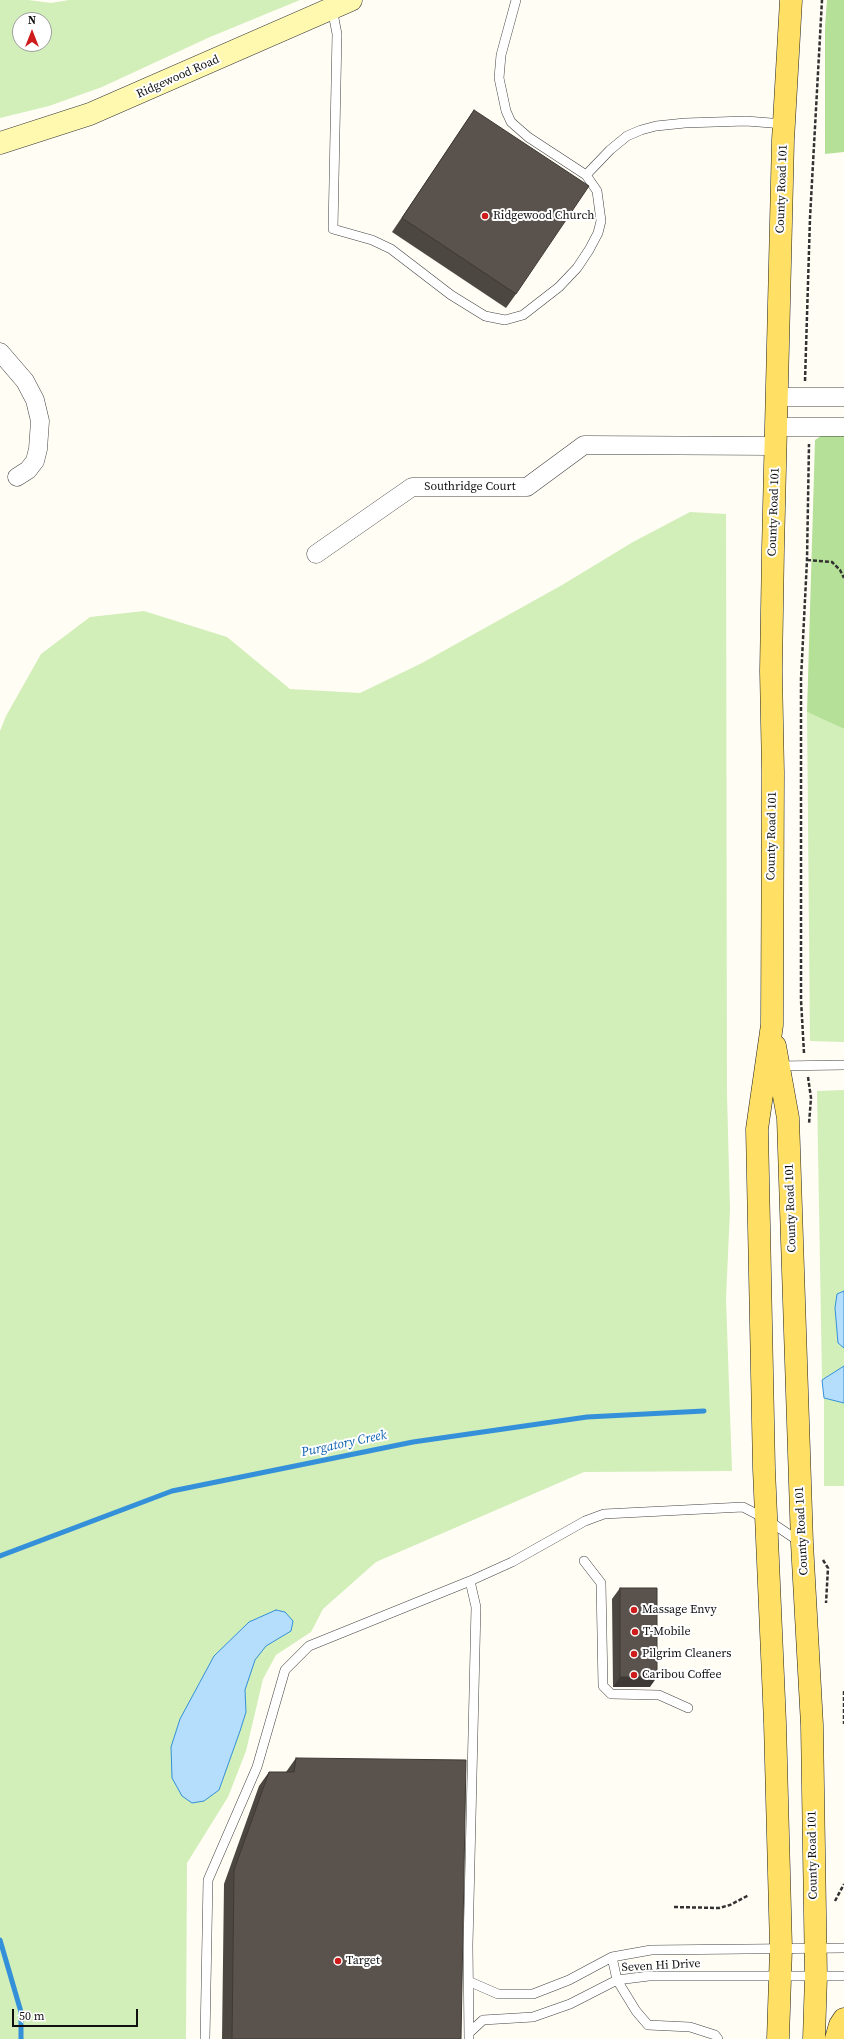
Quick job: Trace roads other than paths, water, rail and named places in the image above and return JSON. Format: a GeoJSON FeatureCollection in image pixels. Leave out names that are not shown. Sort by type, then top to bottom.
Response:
{"type":"FeatureCollection","features":[{"type":"Feature","properties":{"kind":"main road","name":"County Road 101"},"geometry":{"type":"LineString","coordinates":[[791,0],[784,124],[771,671],[773,773],[772,1025],[773,1066],[788,1118],[802,1543],[812,1724],[814,1948],[816,1976],[814,2039]]}},
{"type":"Feature","properties":{"kind":"main road","name":"County Road 101"},"geometry":{"type":"LineString","coordinates":[[773,1066],[757,1129],[764,1469],[775,1723],[781,1948],[778,2039]]}},
{"type":"Feature","properties":{"kind":"main road"},"geometry":{"type":"LineString","coordinates":[[836,2039],[840,2025],[844,2019]]}},
{"type":"Feature","properties":{"kind":"street","name":"Ridgewood Road"},"geometry":{"type":"LineString","coordinates":[[0,143],[90,114],[342,4]]}},
{"type":"Feature","properties":{"kind":"street"},"geometry":{"type":"LineString","coordinates":[[0,352],[25,381],[35,400],[40,421],[38,449],[35,461],[28,470],[17,477]]}},
{"type":"Feature","properties":{"kind":"street"},"geometry":{"type":"LineString","coordinates":[[777,397],[844,397]]}},
{"type":"Feature","properties":{"kind":"street","name":"Southridge Court"},"geometry":{"type":"LineString","coordinates":[[316,554],[412,487],[527,487],[584,445],[776,437],[808,427],[844,427]]}},
{"type":"Feature","properties":{"kind":"lane"},"geometry":{"type":"LineString","coordinates":[[342,4],[337,34],[333,229],[372,240],[391,249],[451,295],[486,316],[505,320],[523,315],[564,283],[577,268],[589,250],[598,233],[601,221],[597,191],[586,175],[528,137],[510,122],[506,111],[499,78],[501,55],[516,0]]}},
{"type":"Feature","properties":{"kind":"lane"},"geometry":{"type":"LineString","coordinates":[[586,175],[610,150],[627,136],[656,126],[685,123],[746,121],[784,124]]}},
{"type":"Feature","properties":{"kind":"lane"},"geometry":{"type":"LineString","coordinates":[[773,1066],[844,1065]]}},
{"type":"Feature","properties":{"kind":"lane"},"geometry":{"type":"LineString","coordinates":[[205,2039],[208,1880],[257,1766],[286,1670],[308,1646],[470,1581],[512,1562],[585,1521],[604,1514],[743,1507],[766,1519],[802,1543]]}},
{"type":"Feature","properties":{"kind":"lane"},"geometry":{"type":"LineString","coordinates":[[584,1561],[601,1583],[603,1686],[611,1694],[659,1695],[688,1708]]}},
{"type":"Feature","properties":{"kind":"lane"},"geometry":{"type":"LineString","coordinates":[[469,2036],[468,1981],[476,1607],[470,1581]]}},
{"type":"Feature","properties":{"kind":"lane","name":"Seven Hi Drive"},"geometry":{"type":"LineString","coordinates":[[468,1981],[498,1994],[533,1994],[569,1980],[612,1957],[651,1950],[844,1948]]}},
{"type":"Feature","properties":{"kind":"lane"},"geometry":{"type":"LineString","coordinates":[[612,1957],[617,1980],[636,2011],[648,2025],[690,2027],[714,2035],[718,2039]]}},
{"type":"Feature","properties":{"kind":"lane","name":"Seven Hi Drive"},"geometry":{"type":"LineString","coordinates":[[469,2036],[484,2020],[533,2017],[570,2004],[617,1980],[649,1976],[844,1976]]}},
{"type":"Feature","properties":{"kind":"water"},"geometry":{"type":"Polygon","coordinates":[[[844,1291],[844,1348],[838,1343],[835,1308],[837,1294],[844,1291]]]}},
{"type":"Feature","properties":{"kind":"water"},"geometry":{"type":"Polygon","coordinates":[[[844,1366],[844,1403],[824,1398],[822,1380],[844,1366]]]}},
{"type":"Feature","properties":{"kind":"water"},"geometry":{"type":"Polygon","coordinates":[[[276,1610],[285,1612],[293,1621],[291,1631],[266,1646],[255,1660],[245,1690],[246,1712],[219,1790],[204,1801],[192,1803],[182,1796],[172,1778],[171,1747],[180,1719],[214,1656],[249,1622],[276,1610]]]}},
{"type":"Feature","properties":{"kind":"waterway","name":"Purgatory Creek"},"geometry":{"type":"LineString","coordinates":[[0,1556],[172,1491],[413,1442],[587,1417],[704,1411]]}},
{"type":"Feature","properties":{"kind":"waterway"},"geometry":{"type":"LineString","coordinates":[[0,1940],[21,2012],[21,2039]]}},
{"type":"Feature","properties":{"kind":"place","name":"Ridgewood Church"},"geometry":{"type":"Point","coordinates":[485,216]}},
{"type":"Feature","properties":{"kind":"place","name":"Massage Envy"},"geometry":{"type":"Point","coordinates":[634,1610]}},
{"type":"Feature","properties":{"kind":"place","name":"T-Mobile"},"geometry":{"type":"Point","coordinates":[635,1632]}},
{"type":"Feature","properties":{"kind":"place","name":"Pilgrim Cleaners"},"geometry":{"type":"Point","coordinates":[634,1654]}},
{"type":"Feature","properties":{"kind":"place","name":"Caribou Coffee"},"geometry":{"type":"Point","coordinates":[634,1675]}},
{"type":"Feature","properties":{"kind":"place","name":"Target"},"geometry":{"type":"Point","coordinates":[338,1961]}}]}
